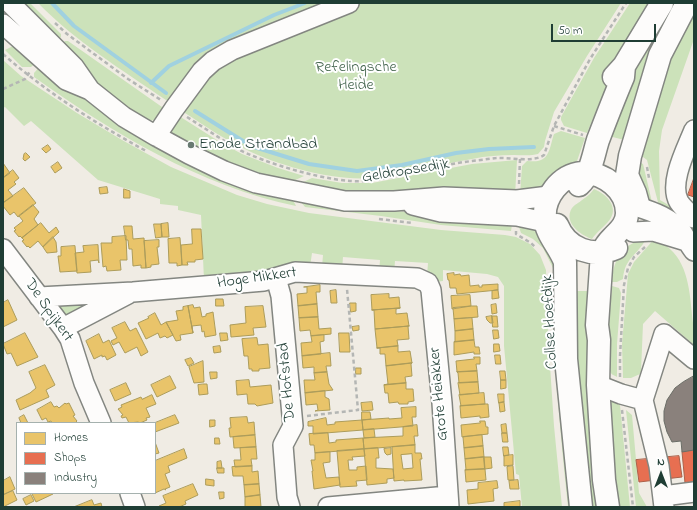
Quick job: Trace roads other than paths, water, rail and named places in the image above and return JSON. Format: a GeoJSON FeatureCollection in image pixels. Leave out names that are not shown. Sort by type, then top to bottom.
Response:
{"type":"FeatureCollection","features":[{"type":"Feature","properties":{"kind":"main road"},"geometry":{"type":"LineString","coordinates":[[551,224],[562,197],[580,184],[590,138],[616,74],[624,66],[662,3]]}},
{"type":"Feature","properties":{"kind":"main road"},"geometry":{"type":"LineString","coordinates":[[636,194],[619,190],[603,177],[582,174],[567,178],[549,196],[545,206],[551,224],[563,237],[576,248],[590,253],[606,251],[621,246],[643,232],[638,217],[636,194],[627,175],[630,156],[660,55],[687,3]]}},
{"type":"Feature","properties":{"kind":"main road"},"geometry":{"type":"LineString","coordinates":[[582,174],[598,140],[623,77],[624,66]]}},
{"type":"Feature","properties":{"kind":"main road"},"geometry":{"type":"LineString","coordinates":[[608,507],[604,480],[598,385],[600,340],[597,325],[606,251],[604,246],[624,224],[627,211],[636,194]]}},
{"type":"Feature","properties":{"kind":"main road","name":"Collse Hoefdijk"},"geometry":{"type":"LineString","coordinates":[[551,224],[550,235],[561,252],[565,262],[566,359],[581,507]]}},
{"type":"Feature","properties":{"kind":"street","name":"Geldropsedijk"},"geometry":{"type":"LineString","coordinates":[[10,3],[74,67],[90,90]]}},
{"type":"Feature","properties":{"kind":"street"},"geometry":{"type":"LineString","coordinates":[[156,136],[202,71],[213,61],[232,50],[349,3]]}},
{"type":"Feature","properties":{"kind":"street"},"geometry":{"type":"LineString","coordinates":[[7,34],[28,21]]}},
{"type":"Feature","properties":{"kind":"street","name":"Geldropsedijk"},"geometry":{"type":"LineString","coordinates":[[7,34],[66,80],[90,90],[124,117],[189,154],[224,171],[256,184],[345,201],[394,201],[444,197],[517,208],[551,224]]}},
{"type":"Feature","properties":{"kind":"street"},"geometry":{"type":"LineString","coordinates":[[694,130],[676,180],[676,195],[679,202],[694,218]]}},
{"type":"Feature","properties":{"kind":"street"},"geometry":{"type":"LineString","coordinates":[[636,194],[656,213],[672,221],[682,232],[690,246]]}},
{"type":"Feature","properties":{"kind":"street","name":"Geldropsedijk"},"geometry":{"type":"LineString","coordinates":[[517,208],[537,199],[549,196]]}},
{"type":"Feature","properties":{"kind":"street"},"geometry":{"type":"LineString","coordinates":[[643,232],[690,246]]}},
{"type":"Feature","properties":{"kind":"street","name":"De Spijkert"},"geometry":{"type":"LineString","coordinates":[[3,249],[70,339],[84,384],[101,422]]}},
{"type":"Feature","properties":{"kind":"street","name":"Hoge Mikkert"},"geometry":{"type":"LineString","coordinates":[[39,297],[133,292],[264,281],[295,272],[417,278],[428,282]]}},
{"type":"Feature","properties":{"kind":"street","name":"De Hofstad"},"geometry":{"type":"LineString","coordinates":[[276,278],[281,296],[293,426],[283,445],[287,497],[290,507]]}},
{"type":"Feature","properties":{"kind":"street","name":"Grote Heiakker"},"geometry":{"type":"LineString","coordinates":[[428,282],[431,290],[442,403],[448,502]]}},
{"type":"Feature","properties":{"kind":"street","name":"Hoge Mikkert"},"geometry":{"type":"LineString","coordinates":[[63,328],[133,292]]}},
{"type":"Feature","properties":{"kind":"street"},"geometry":{"type":"LineString","coordinates":[[694,359],[664,334],[643,400],[659,466],[663,502],[694,492]]}},
{"type":"Feature","properties":{"kind":"street"},"geometry":{"type":"LineString","coordinates":[[598,385],[621,394],[643,400]]}},
{"type":"Feature","properties":{"kind":"street"},"geometry":{"type":"LineString","coordinates":[[130,494],[135,507]]}},
{"type":"Feature","properties":{"kind":"street"},"geometry":{"type":"LineString","coordinates":[[328,507],[448,502]]}},
{"type":"Feature","properties":{"kind":"waterway"},"geometry":{"type":"LineString","coordinates":[[52,3],[74,26],[166,93]]}},
{"type":"Feature","properties":{"kind":"waterway"},"geometry":{"type":"LineString","coordinates":[[151,83],[169,66],[274,15],[305,3]]}},
{"type":"Feature","properties":{"kind":"waterway"},"geometry":{"type":"LineString","coordinates":[[195,111],[251,146],[309,164],[357,171],[402,165],[456,153],[489,149],[534,147]]}},
{"type":"Feature","properties":{"kind":"place","name":"Enode Strandbad"},"geometry":{"type":"Point","coordinates":[191,145]}},
{"type":"Feature","properties":{"kind":"park label","name":"Refelingsche Heide"},"geometry":{"type":"Point","coordinates":[356,77]}}]}
